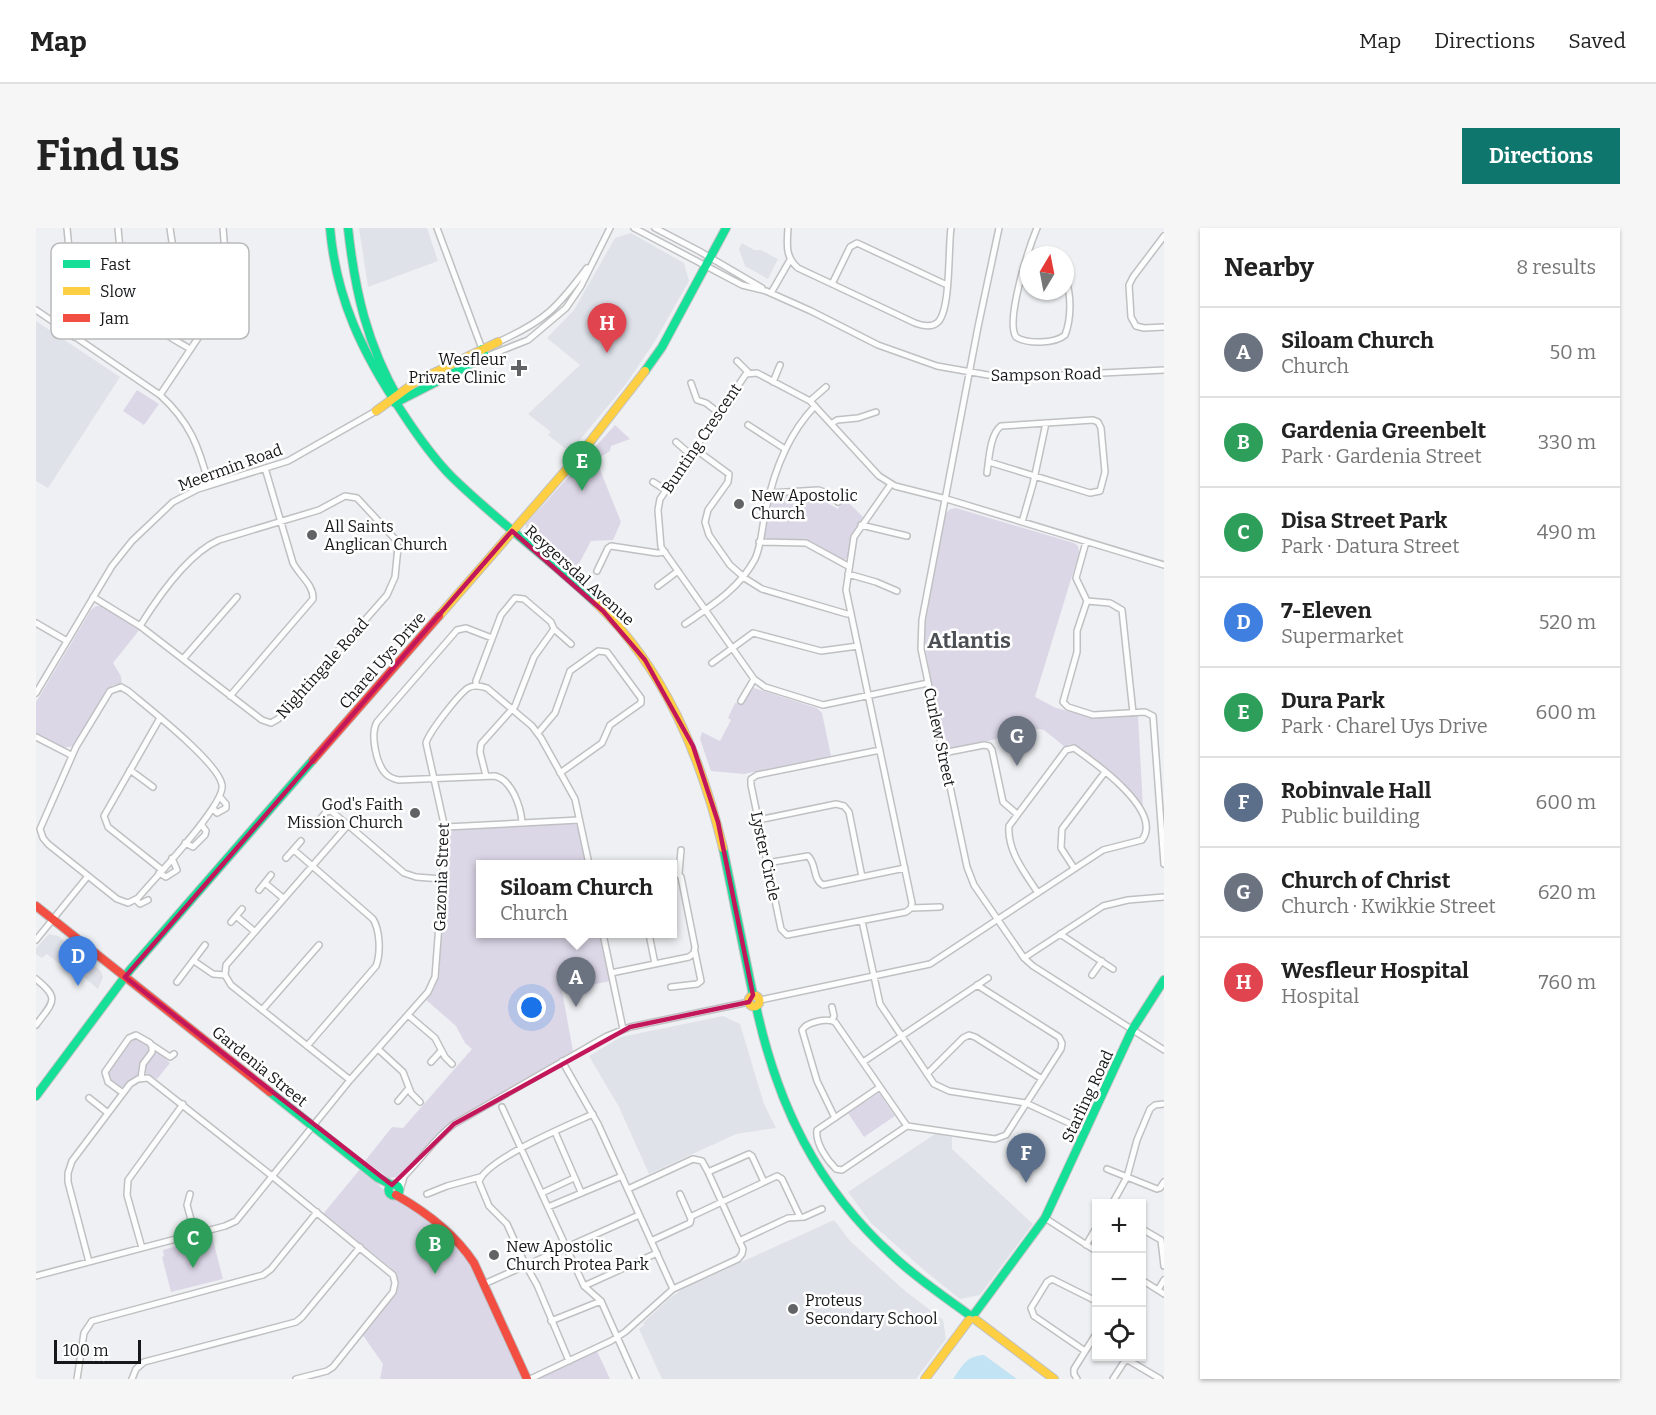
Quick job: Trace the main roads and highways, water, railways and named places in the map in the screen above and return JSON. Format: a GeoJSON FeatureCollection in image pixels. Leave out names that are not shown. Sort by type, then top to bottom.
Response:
{"type":"FeatureCollection","features":[{"type":"Feature","properties":{"kind":"main road","name":"Reygersdal Avenue"},"geometry":{"type":"LineString","coordinates":[[330,228],[334,260],[347,309],[363,346],[419,438],[447,472],[579,588],[627,635],[654,673],[675,709],[696,753],[714,808],[766,1054],[783,1101],[804,1144],[829,1184],[858,1221],[913,1273],[1054,1379]]}},
{"type":"Feature","properties":{"kind":"main road","name":"Reygersdal Avenue"},"geometry":{"type":"LineString","coordinates":[[348,228],[354,282],[363,322],[379,364],[397,401]]}},
{"type":"Feature","properties":{"kind":"main road","name":"Charel Uys Drive"},"geometry":{"type":"LineString","coordinates":[[36,1096],[125,977],[630,393],[662,347],[726,228]]}},
{"type":"Feature","properties":{"kind":"main road","name":"Meermin Road"},"geometry":{"type":"LineString","coordinates":[[376,411],[397,401],[439,370],[483,353],[498,342]]}},
{"type":"Feature","properties":{"kind":"main road","name":"Gardenia Street"},"geometry":{"type":"LineString","coordinates":[[36,906],[395,1190],[462,1246],[471,1257],[528,1379]]}},
{"type":"Feature","properties":{"kind":"main road","name":"Starling Road"},"geometry":{"type":"LineString","coordinates":[[925,1379],[1045,1218],[1132,1030],[1164,980]]}},
{"type":"Feature","properties":{"kind":"water"},"geometry":{"type":"Polygon","coordinates":[[[984,1355],[1017,1379],[953,1379],[969,1359],[984,1355]]]}},
{"type":"Feature","properties":{"kind":"place","name":"Wesfleur Hospital"},"geometry":{"type":"Point","coordinates":[607,353]}},
{"type":"Feature","properties":{"kind":"place","name":"Wesfleur Private Clinic"},"geometry":{"type":"Point","coordinates":[519,368]}},
{"type":"Feature","properties":{"kind":"place","name":"Dura Park"},"geometry":{"type":"Point","coordinates":[582,491]}},
{"type":"Feature","properties":{"kind":"place","name":"New Apostolic Church"},"geometry":{"type":"Point","coordinates":[739,504]}},
{"type":"Feature","properties":{"kind":"place","name":"All Saints Anglican Church"},"geometry":{"type":"Point","coordinates":[312,535]}},
{"type":"Feature","properties":{"kind":"place","name":"Church of Christ"},"geometry":{"type":"Point","coordinates":[1017,766]}},
{"type":"Feature","properties":{"kind":"place","name":"God's Faith Mission Church"},"geometry":{"type":"Point","coordinates":[415,813]}},
{"type":"Feature","properties":{"kind":"place","name":"7-Eleven"},"geometry":{"type":"Point","coordinates":[78,986]}},
{"type":"Feature","properties":{"kind":"place","name":"Siloam Church"},"geometry":{"type":"Point","coordinates":[576,1007]}},
{"type":"Feature","properties":{"kind":"place","name":"Robinvale Hall"},"geometry":{"type":"Point","coordinates":[1026,1183]}},
{"type":"Feature","properties":{"kind":"place","name":"New Apostolic Church Protea Park"},"geometry":{"type":"Point","coordinates":[494,1255]}},
{"type":"Feature","properties":{"kind":"place","name":"Disa Street Park"},"geometry":{"type":"Point","coordinates":[193,1268]}},
{"type":"Feature","properties":{"kind":"place","name":"Gardenia Greenbelt"},"geometry":{"type":"Point","coordinates":[435,1274]}},
{"type":"Feature","properties":{"kind":"place","name":"Proteus Secondary School"},"geometry":{"type":"Point","coordinates":[793,1309]}},
{"type":"Feature","properties":{"kind":"district","name":"Atlantis"},"geometry":{"type":"Point","coordinates":[969,640]}}]}
